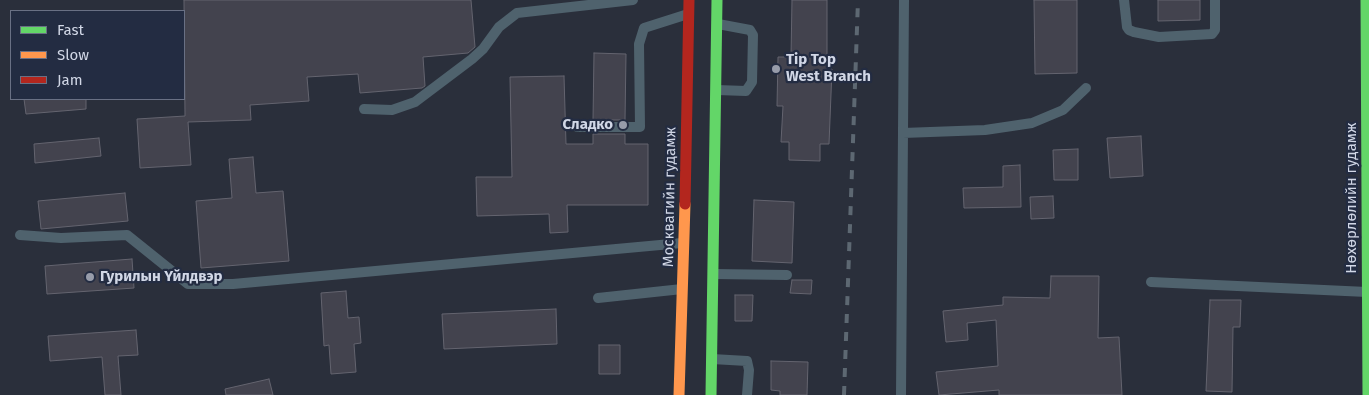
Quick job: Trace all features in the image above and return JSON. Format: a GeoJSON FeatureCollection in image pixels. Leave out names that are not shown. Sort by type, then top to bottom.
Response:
{"type":"FeatureCollection","features":[{"type":"Feature","properties":{"kind":"main road","name":"Москвагийн гудамж"},"geometry":{"type":"LineString","coordinates":[[678,395],[683,289],[689,0]]}},
{"type":"Feature","properties":{"kind":"main road"},"geometry":{"type":"LineString","coordinates":[[711,395],[717,0]]}},
{"type":"Feature","properties":{"kind":"main road","name":"Нөхөрлөлийн гудамж"},"geometry":{"type":"LineString","coordinates":[[1366,0],[1368,395]]}},
{"type":"Feature","properties":{"kind":"lane"},"geometry":{"type":"LineString","coordinates":[[364,109],[392,110],[415,102],[472,59],[499,27],[517,13],[633,0]]}},
{"type":"Feature","properties":{"kind":"lane"},"geometry":{"type":"LineString","coordinates":[[901,395],[904,0]]}},
{"type":"Feature","properties":{"kind":"lane"},"geometry":{"type":"LineString","coordinates":[[1124,0],[1129,30],[1159,36],[1212,34],[1215,30],[1215,0]]}},
{"type":"Feature","properties":{"kind":"lane"},"geometry":{"type":"LineString","coordinates":[[577,127],[640,127],[639,44],[644,28],[689,14]]}},
{"type":"Feature","properties":{"kind":"lane"},"geometry":{"type":"LineString","coordinates":[[716,90],[746,91],[752,82],[753,35],[750,30],[717,24]]}},
{"type":"Feature","properties":{"kind":"lane"},"geometry":{"type":"LineString","coordinates":[[903,133],[985,130],[1032,122],[1064,110],[1086,88]]}},
{"type":"Feature","properties":{"kind":"lane"},"geometry":{"type":"LineString","coordinates":[[20,235],[61,238],[127,235],[188,284],[233,284],[684,243]]}},
{"type":"Feature","properties":{"kind":"lane"},"geometry":{"type":"LineString","coordinates":[[713,274],[787,275]]}},
{"type":"Feature","properties":{"kind":"lane"},"geometry":{"type":"LineString","coordinates":[[1151,282],[1368,292]]}},
{"type":"Feature","properties":{"kind":"lane"},"geometry":{"type":"LineString","coordinates":[[598,298],[683,289]]}},
{"type":"Feature","properties":{"kind":"lane"},"geometry":{"type":"LineString","coordinates":[[711,359],[747,361],[749,370],[747,395]]}},
{"type":"Feature","properties":{"kind":"building"},"geometry":{"type":"Polygon","coordinates":[[[184,0],[471,0],[475,47],[468,53],[423,57],[425,86],[422,88],[360,93],[358,74],[307,77],[309,101],[250,105],[251,120],[188,122],[191,165],[140,168],[137,119],[185,116],[184,0]]]}},
{"type":"Feature","properties":{"kind":"building"},"geometry":{"type":"Polygon","coordinates":[[[792,0],[827,0],[827,69],[832,69],[829,144],[820,144],[820,161],[789,160],[789,142],[781,142],[783,106],[777,106],[778,57],[791,57],[792,0]]]}},
{"type":"Feature","properties":{"kind":"building"},"geometry":{"type":"Polygon","coordinates":[[[1034,0],[1077,0],[1077,73],[1035,74],[1034,0]]]}},
{"type":"Feature","properties":{"kind":"building"},"geometry":{"type":"Polygon","coordinates":[[[1158,0],[1200,0],[1200,20],[1158,21],[1158,0]]]}},
{"type":"Feature","properties":{"kind":"building"},"geometry":{"type":"Polygon","coordinates":[[[594,53],[626,54],[625,120],[593,120],[594,53]]]}},
{"type":"Feature","properties":{"kind":"building"},"geometry":{"type":"Polygon","coordinates":[[[564,76],[566,144],[593,144],[593,134],[625,134],[625,144],[648,144],[648,205],[567,205],[568,232],[550,233],[549,214],[477,216],[476,177],[512,177],[510,77],[564,76]]]}},
{"type":"Feature","properties":{"kind":"building"},"geometry":{"type":"Polygon","coordinates":[[[24,100],[86,100],[86,109],[26,114],[24,100]]]}},
{"type":"Feature","properties":{"kind":"building"},"geometry":{"type":"Polygon","coordinates":[[[1141,136],[1143,176],[1110,178],[1107,138],[1141,136]]]}},
{"type":"Feature","properties":{"kind":"building"},"geometry":{"type":"Polygon","coordinates":[[[99,138],[101,156],[35,163],[34,144],[99,138]]]}},
{"type":"Feature","properties":{"kind":"building"},"geometry":{"type":"Polygon","coordinates":[[[1078,149],[1078,180],[1054,180],[1053,150],[1078,149]]]}},
{"type":"Feature","properties":{"kind":"building"},"geometry":{"type":"Polygon","coordinates":[[[253,157],[256,193],[283,191],[289,261],[201,268],[196,201],[232,198],[229,159],[253,157]]]}},
{"type":"Feature","properties":{"kind":"building"},"geometry":{"type":"Polygon","coordinates":[[[1020,165],[1021,207],[964,208],[963,188],[1003,187],[1003,166],[1020,165]]]}},
{"type":"Feature","properties":{"kind":"building","name":"Гурилын Үйлдвэр"},"geometry":{"type":"Polygon","coordinates":[[[125,193],[128,221],[41,229],[38,201],[125,193]]]}},
{"type":"Feature","properties":{"kind":"building"},"geometry":{"type":"Polygon","coordinates":[[[1053,196],[1054,218],[1031,219],[1030,197],[1053,196]]]}},
{"type":"Feature","properties":{"kind":"building"},"geometry":{"type":"Polygon","coordinates":[[[754,200],[794,202],[792,263],[752,261],[754,200]]]}},
{"type":"Feature","properties":{"kind":"building","name":"Гурилын Үйлдвэр"},"geometry":{"type":"Polygon","coordinates":[[[132,259],[134,288],[47,294],[45,266],[132,259]]]}},
{"type":"Feature","properties":{"kind":"building"},"geometry":{"type":"Polygon","coordinates":[[[1051,276],[1099,276],[1098,338],[1119,337],[1122,395],[999,395],[999,390],[939,395],[936,372],[998,366],[996,320],[967,323],[968,340],[946,342],[943,311],[1003,305],[1003,297],[1050,298],[1051,276]]]}},
{"type":"Feature","properties":{"kind":"building"},"geometry":{"type":"Polygon","coordinates":[[[792,280],[812,280],[811,294],[790,293],[792,280]]]}},
{"type":"Feature","properties":{"kind":"building"},"geometry":{"type":"Polygon","coordinates":[[[346,291],[348,318],[359,317],[361,343],[354,344],[356,372],[331,374],[329,345],[324,346],[321,293],[346,291]]]}},
{"type":"Feature","properties":{"kind":"building"},"geometry":{"type":"Polygon","coordinates":[[[735,295],[753,295],[752,321],[735,321],[735,295]]]}},
{"type":"Feature","properties":{"kind":"building"},"geometry":{"type":"Polygon","coordinates":[[[1210,300],[1241,300],[1240,327],[1233,327],[1232,392],[1206,391],[1210,300]]]}},
{"type":"Feature","properties":{"kind":"building"},"geometry":{"type":"Polygon","coordinates":[[[556,309],[557,344],[444,349],[442,314],[556,309]]]}},
{"type":"Feature","properties":{"kind":"building","name":"Гурилын Үйлдвэр"},"geometry":{"type":"Polygon","coordinates":[[[136,330],[138,355],[118,356],[121,395],[105,395],[102,357],[50,361],[48,336],[136,330]]]}},
{"type":"Feature","properties":{"kind":"building"},"geometry":{"type":"Polygon","coordinates":[[[599,345],[620,345],[620,374],[599,374],[599,345]]]}},
{"type":"Feature","properties":{"kind":"building"},"geometry":{"type":"Polygon","coordinates":[[[771,361],[808,362],[807,395],[780,395],[780,391],[771,390],[771,361]]]}},
{"type":"Feature","properties":{"kind":"building"},"geometry":{"type":"Polygon","coordinates":[[[269,379],[273,395],[226,395],[225,389],[269,379]]]}},
{"type":"Feature","properties":{"kind":"railway"},"geometry":{"type":"LineString","coordinates":[[844,395],[858,0]]}},
{"type":"Feature","properties":{"kind":"traffic: fast"},"geometry":{"type":"LineString","coordinates":[[711,395],[717,0]]}},
{"type":"Feature","properties":{"kind":"traffic: fast"},"geometry":{"type":"LineString","coordinates":[[1366,0],[1368,395]]}},
{"type":"Feature","properties":{"kind":"traffic: slow"},"geometry":{"type":"LineString","coordinates":[[679,395],[685,204]]}},
{"type":"Feature","properties":{"kind":"traffic: jam"},"geometry":{"type":"LineString","coordinates":[[685,204],[689,0]]}},
{"type":"Feature","properties":{"kind":"place","name":"Tip Top West Branch"},"geometry":{"type":"Point","coordinates":[776,69]}},
{"type":"Feature","properties":{"kind":"place","name":"Сладко"},"geometry":{"type":"Point","coordinates":[623,125]}},
{"type":"Feature","properties":{"kind":"place","name":"Гурилын Үйлдвэр"},"geometry":{"type":"Point","coordinates":[90,277]}}]}
